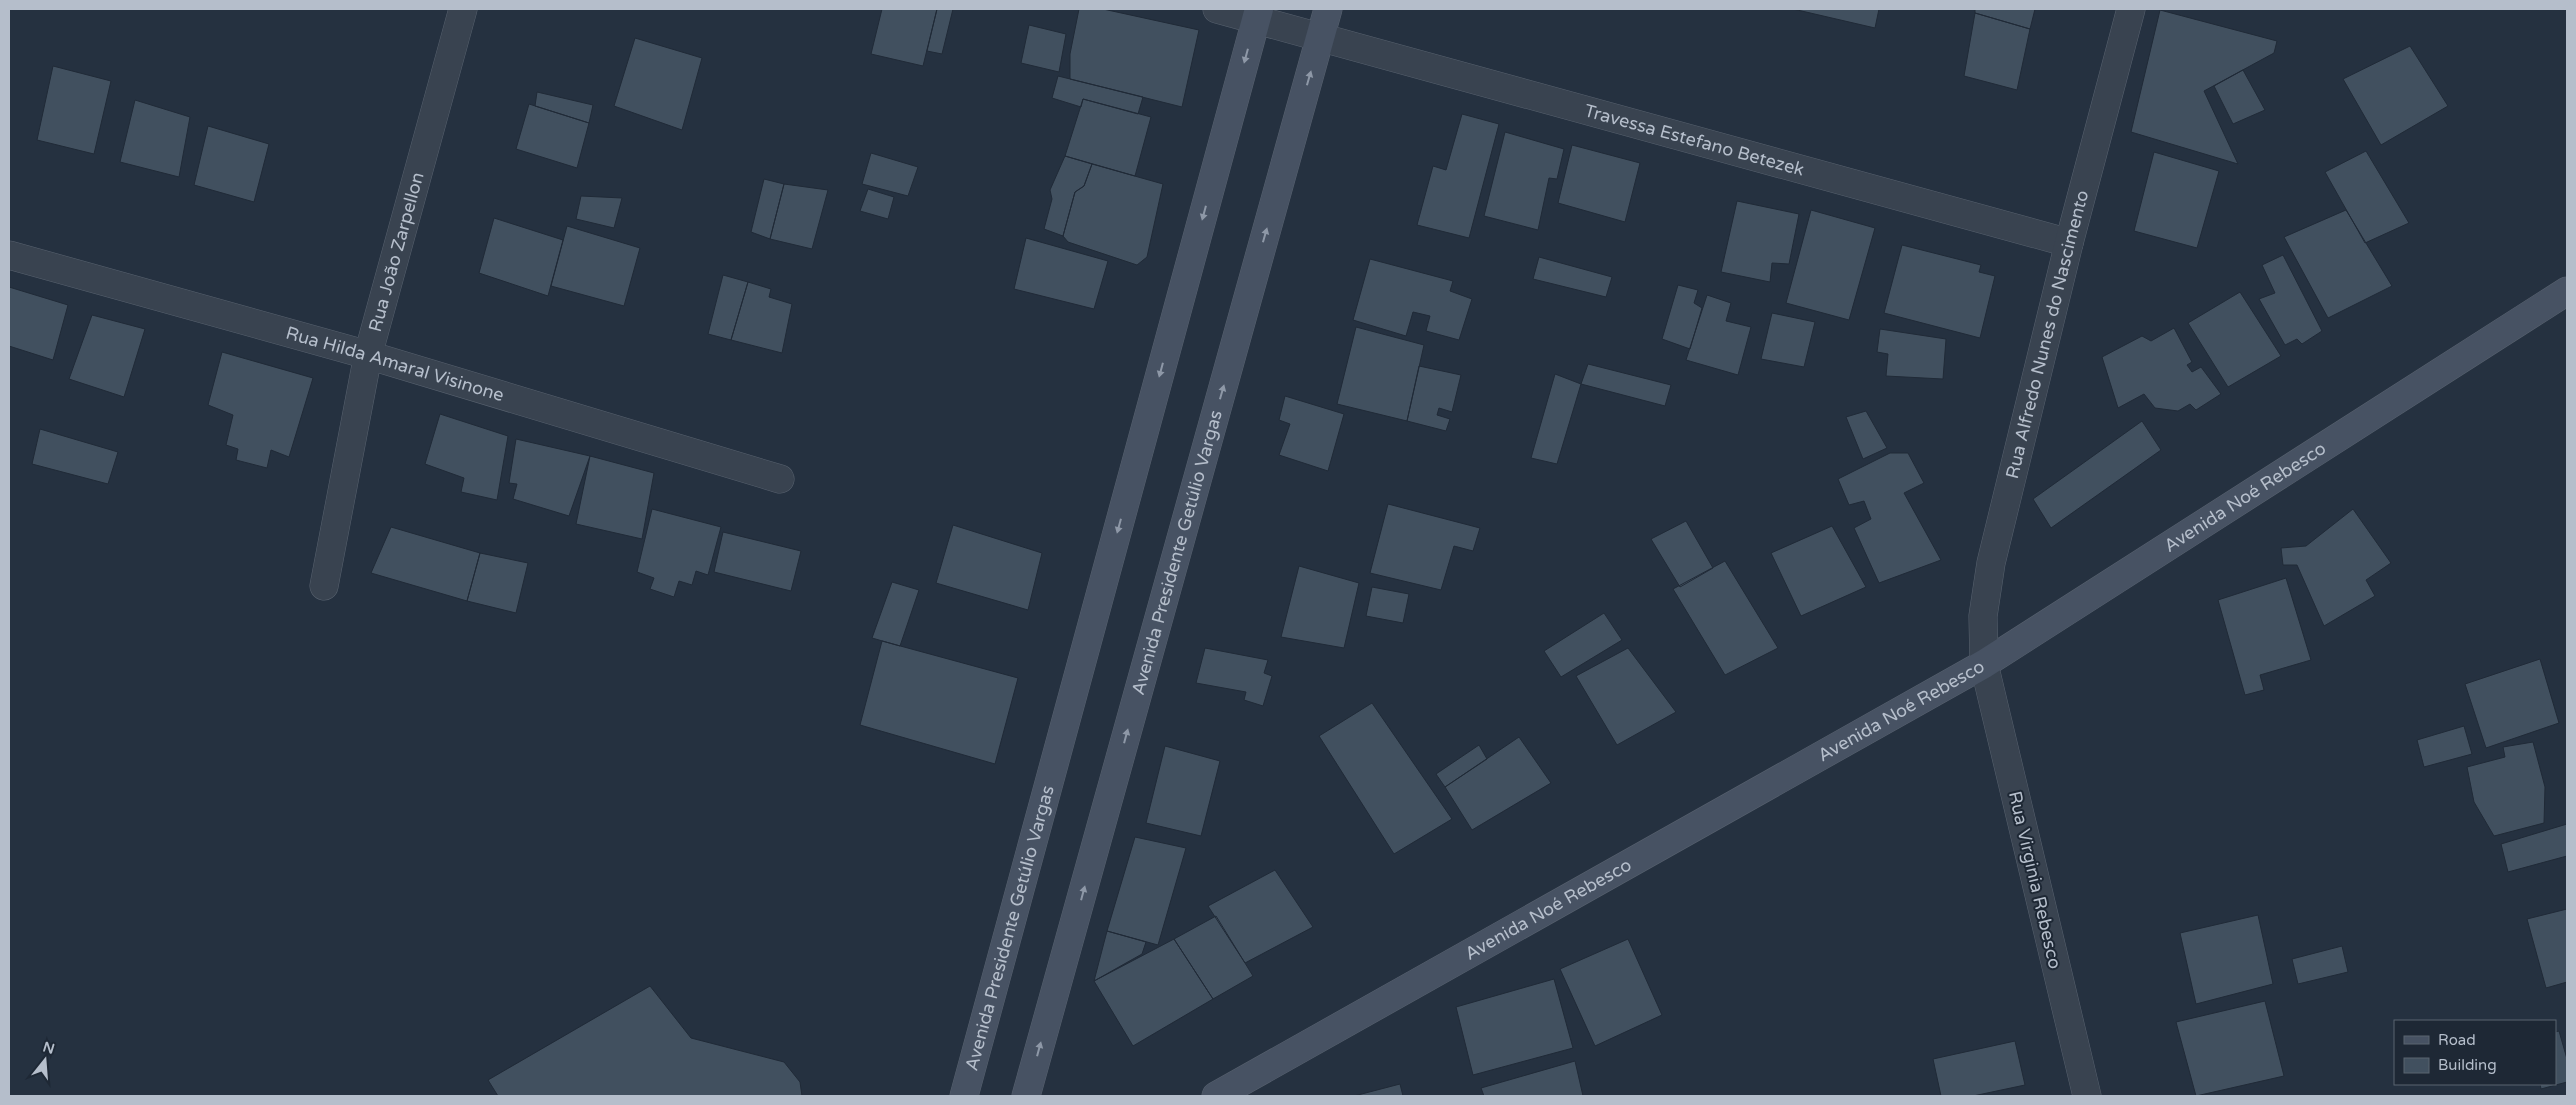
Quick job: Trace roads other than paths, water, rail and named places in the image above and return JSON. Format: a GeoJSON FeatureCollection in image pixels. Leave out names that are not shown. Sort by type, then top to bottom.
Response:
{"type":"FeatureCollection","features":[{"type":"Feature","properties":{"kind":"main road","name":"Avenida Presidente Getúlio Vargas"},"geometry":{"type":"LineString","coordinates":[[1026,1096],[1328,9]]}},
{"type":"Feature","properties":{"kind":"main road","name":"Avenida Presidente Getúlio Vargas"},"geometry":{"type":"LineString","coordinates":[[964,1096],[1257,14]]}},
{"type":"Feature","properties":{"kind":"main road","name":"Avenida Noé Rebesco"},"geometry":{"type":"LineString","coordinates":[[1216,1096],[1984,664],[2566,297]]}},
{"type":"Feature","properties":{"kind":"street","name":"Rua João Zarpellon"},"geometry":{"type":"LineString","coordinates":[[324,586],[368,355],[463,9]]}},
{"type":"Feature","properties":{"kind":"street","name":"Travessa Estefano Betezek"},"geometry":{"type":"LineString","coordinates":[[1217,9],[1257,14],[1320,37],[2069,243]]}},
{"type":"Feature","properties":{"kind":"street","name":"Rua Alfredo Nunes do Nascimento"},"geometry":{"type":"LineString","coordinates":[[1984,664],[1983,616],[1991,562],[2069,243],[2132,9]]}},
{"type":"Feature","properties":{"kind":"street","name":"Rua Hilda Amaral Visinone"},"geometry":{"type":"LineString","coordinates":[[9,255],[368,355],[780,479]]}},
{"type":"Feature","properties":{"kind":"street","name":"Rua Virginia Rebesco"},"geometry":{"type":"LineString","coordinates":[[1984,664],[2087,1096]]}}]}
